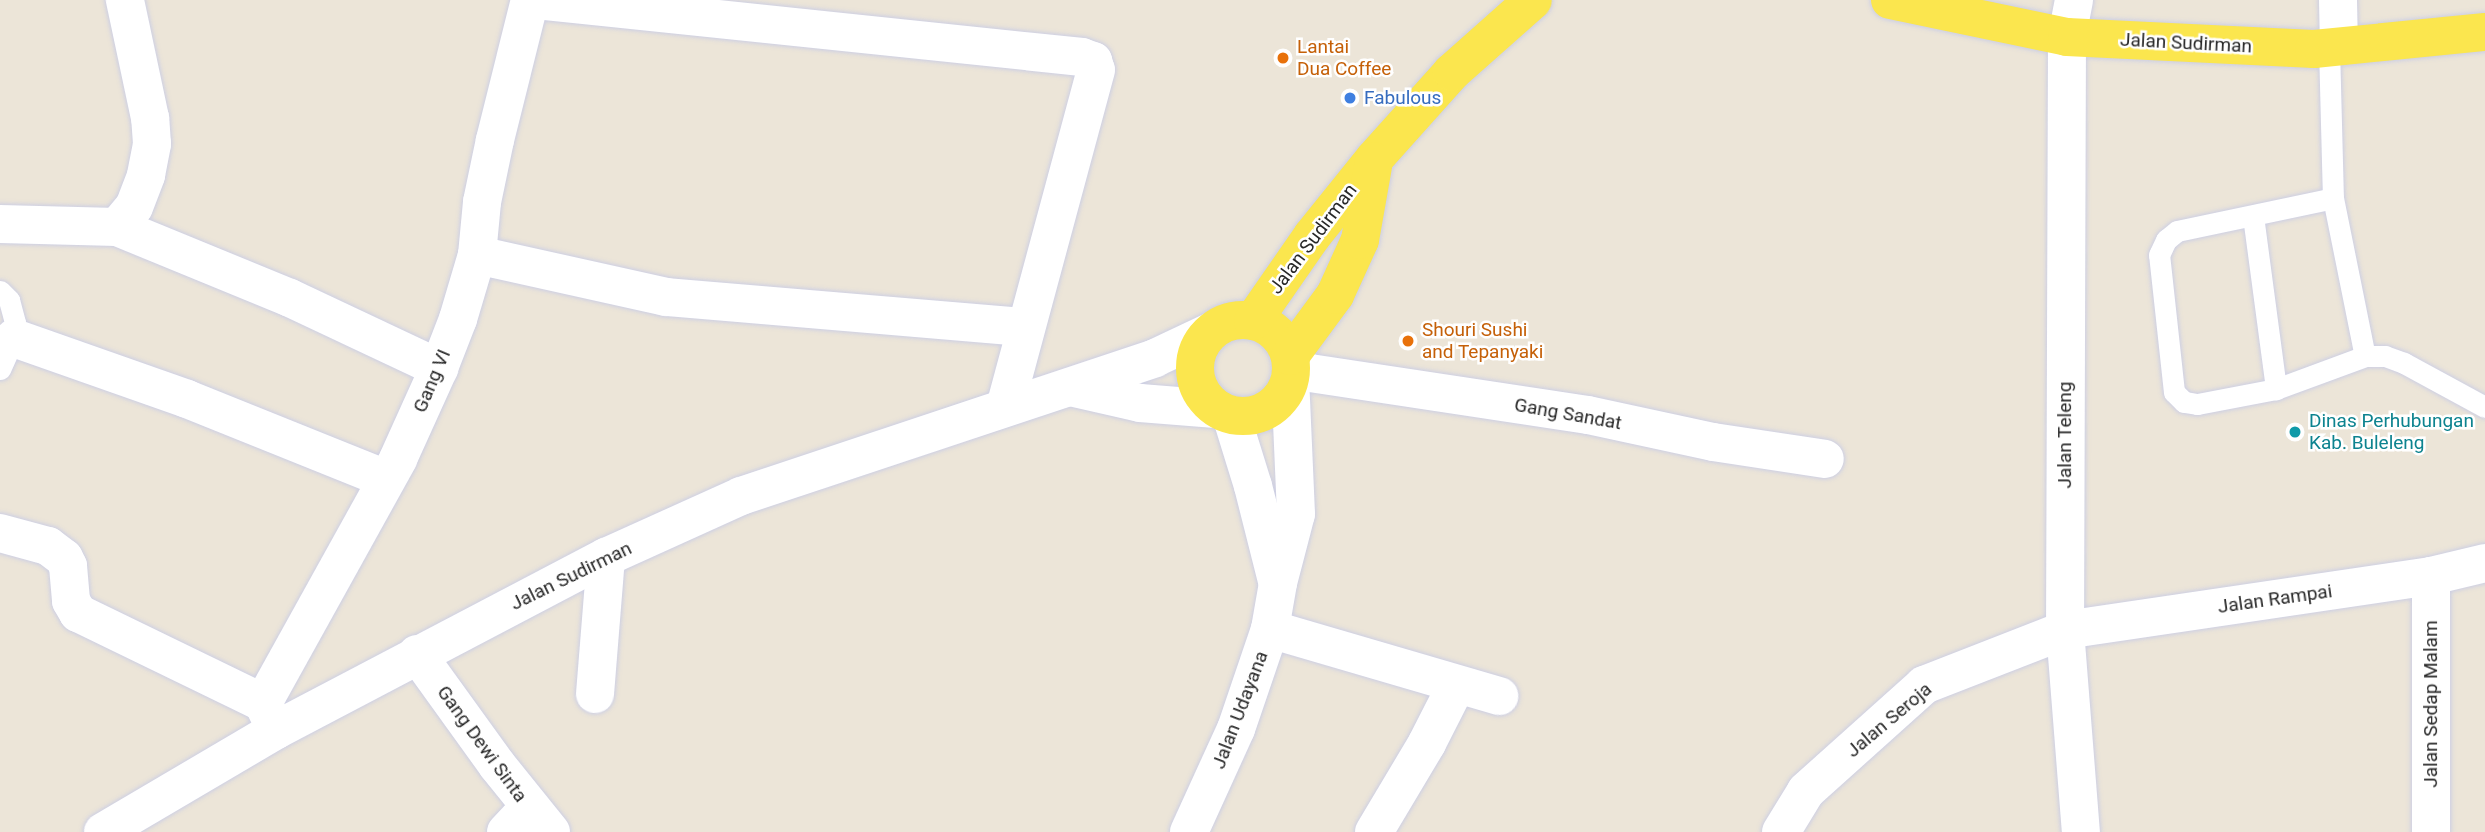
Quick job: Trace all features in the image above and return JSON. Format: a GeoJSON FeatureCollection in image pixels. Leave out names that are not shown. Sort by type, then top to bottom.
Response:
{"type":"FeatureCollection","features":[{"type":"Feature","properties":{"kind":"main road","name":"Jalan Sudirman"},"geometry":{"type":"LineString","coordinates":[[1253,321],[1312,236],[1374,159],[1452,72],[1533,0]]}},
{"type":"Feature","properties":{"kind":"main road","name":"Jalan Sudirman"},"geometry":{"type":"LineString","coordinates":[[1913,2],[2067,37],[2334,47],[2485,32]]}},
{"type":"Feature","properties":{"kind":"main road","name":"Jalan Sudirman"},"geometry":{"type":"LineString","coordinates":[[1295,369],[1335,295],[1360,240],[1374,159]]}},
{"type":"Feature","properties":{"kind":"main road"},"geometry":{"type":"LineString","coordinates":[[1238,320],[1253,321],[1270,327],[1283,340],[1295,369],[1274,406],[1261,414],[1224,412],[1198,387],[1194,373],[1195,358],[1210,332],[1223,324],[1238,320]]}},
{"type":"Feature","properties":{"kind":"street"},"geometry":{"type":"LineString","coordinates":[[117,227],[134,207],[146,175],[152,144],[150,118],[125,0]]}},
{"type":"Feature","properties":{"kind":"street","name":"Gang VI"},"geometry":{"type":"LineString","coordinates":[[269,717],[439,368],[477,255],[482,202],[530,0]]}},
{"type":"Feature","properties":{"kind":"street"},"geometry":{"type":"LineString","coordinates":[[536,0],[1082,57],[1093,61],[1096,70],[1006,407]]}},
{"type":"Feature","properties":{"kind":"street","name":"Jalan Teleng"},"geometry":{"type":"LineString","coordinates":[[2074,0],[2067,37],[2065,630],[2081,832]]}},
{"type":"Feature","properties":{"kind":"street"},"geometry":{"type":"LineString","coordinates":[[2334,47],[2338,0]]}},
{"type":"Feature","properties":{"kind":"street"},"geometry":{"type":"LineString","coordinates":[[0,224],[117,227],[312,308],[439,368]]}},
{"type":"Feature","properties":{"kind":"street"},"geometry":{"type":"LineString","coordinates":[[477,255],[666,297],[1026,327]]}},
{"type":"Feature","properties":{"kind":"street","name":"Jalan Sudirman"},"geometry":{"type":"LineString","coordinates":[[103,832],[269,717],[417,654],[606,557],[741,496],[1155,358],[1210,332]]}},
{"type":"Feature","properties":{"kind":"street"},"geometry":{"type":"LineString","coordinates":[[7,354],[187,399],[386,479]]}},
{"type":"Feature","properties":{"kind":"street","name":"Gang Sandat"},"geometry":{"type":"LineString","coordinates":[[1295,369],[1588,415],[1713,442],[1825,459]]}},
{"type":"Feature","properties":{"kind":"street","name":"Jalan Udayana"},"geometry":{"type":"LineString","coordinates":[[1189,832],[1236,729],[1270,629],[1278,583],[1296,514],[1295,369]]}},
{"type":"Feature","properties":{"kind":"street"},"geometry":{"type":"LineString","coordinates":[[1068,387],[1140,403],[1224,412]]}},
{"type":"Feature","properties":{"kind":"street","name":"Jalan Udayana"},"geometry":{"type":"LineString","coordinates":[[1224,412],[1242,445],[1278,583]]}},
{"type":"Feature","properties":{"kind":"street"},"geometry":{"type":"LineString","coordinates":[[0,533],[48,546],[64,558],[68,566],[71,601],[78,612],[269,717]]}},
{"type":"Feature","properties":{"kind":"street"},"geometry":{"type":"LineString","coordinates":[[595,694],[606,557]]}},
{"type":"Feature","properties":{"kind":"street","name":"Jalan Rampai"},"geometry":{"type":"LineString","coordinates":[[2065,630],[2431,576],[2485,563]]}},
{"type":"Feature","properties":{"kind":"street","name":"Jalan Sedap Malam"},"geometry":{"type":"LineString","coordinates":[[2431,576],[2431,832]]}},
{"type":"Feature","properties":{"kind":"street"},"geometry":{"type":"LineString","coordinates":[[1270,629],[1382,661],[1456,686],[1499,696]]}},
{"type":"Feature","properties":{"kind":"street","name":"Jalan Seroja"},"geometry":{"type":"LineString","coordinates":[[1781,832],[1806,791],[1924,685],[2065,630]]}},
{"type":"Feature","properties":{"kind":"street","name":"Gang Dewi Sinta"},"geometry":{"type":"LineString","coordinates":[[417,654],[529,824]]}},
{"type":"Feature","properties":{"kind":"street"},"geometry":{"type":"LineString","coordinates":[[1374,832],[1427,743],[1456,686]]}},
{"type":"Feature","properties":{"kind":"lane"},"geometry":{"type":"LineString","coordinates":[[2334,47],[2333,198],[2365,356]]}},
{"type":"Feature","properties":{"kind":"lane"},"geometry":{"type":"LineString","coordinates":[[2333,198],[2177,231],[2166,240],[2159,255],[2174,392],[2183,402],[2197,404],[2276,389],[2365,356],[2385,356],[2404,363],[2485,407]]}},
{"type":"Feature","properties":{"kind":"lane"},"geometry":{"type":"LineString","coordinates":[[2253,216],[2276,389]]}},
{"type":"Feature","properties":{"kind":"lane"},"geometry":{"type":"LineString","coordinates":[[0,291],[14,310],[7,354]]}},
{"type":"Feature","properties":{"kind":"place","name":"Lantai Dua Coffee"},"geometry":{"type":"Point","coordinates":[1283,58]}},
{"type":"Feature","properties":{"kind":"place","name":"Fabulous"},"geometry":{"type":"Point","coordinates":[1350,98]}},
{"type":"Feature","properties":{"kind":"place","name":"Shouri Sushi and Tepanyaki"},"geometry":{"type":"Point","coordinates":[1408,341]}},
{"type":"Feature","properties":{"kind":"place","name":"Dinas Perhubungan Kab. Buleleng"},"geometry":{"type":"Point","coordinates":[2295,432]}}]}
